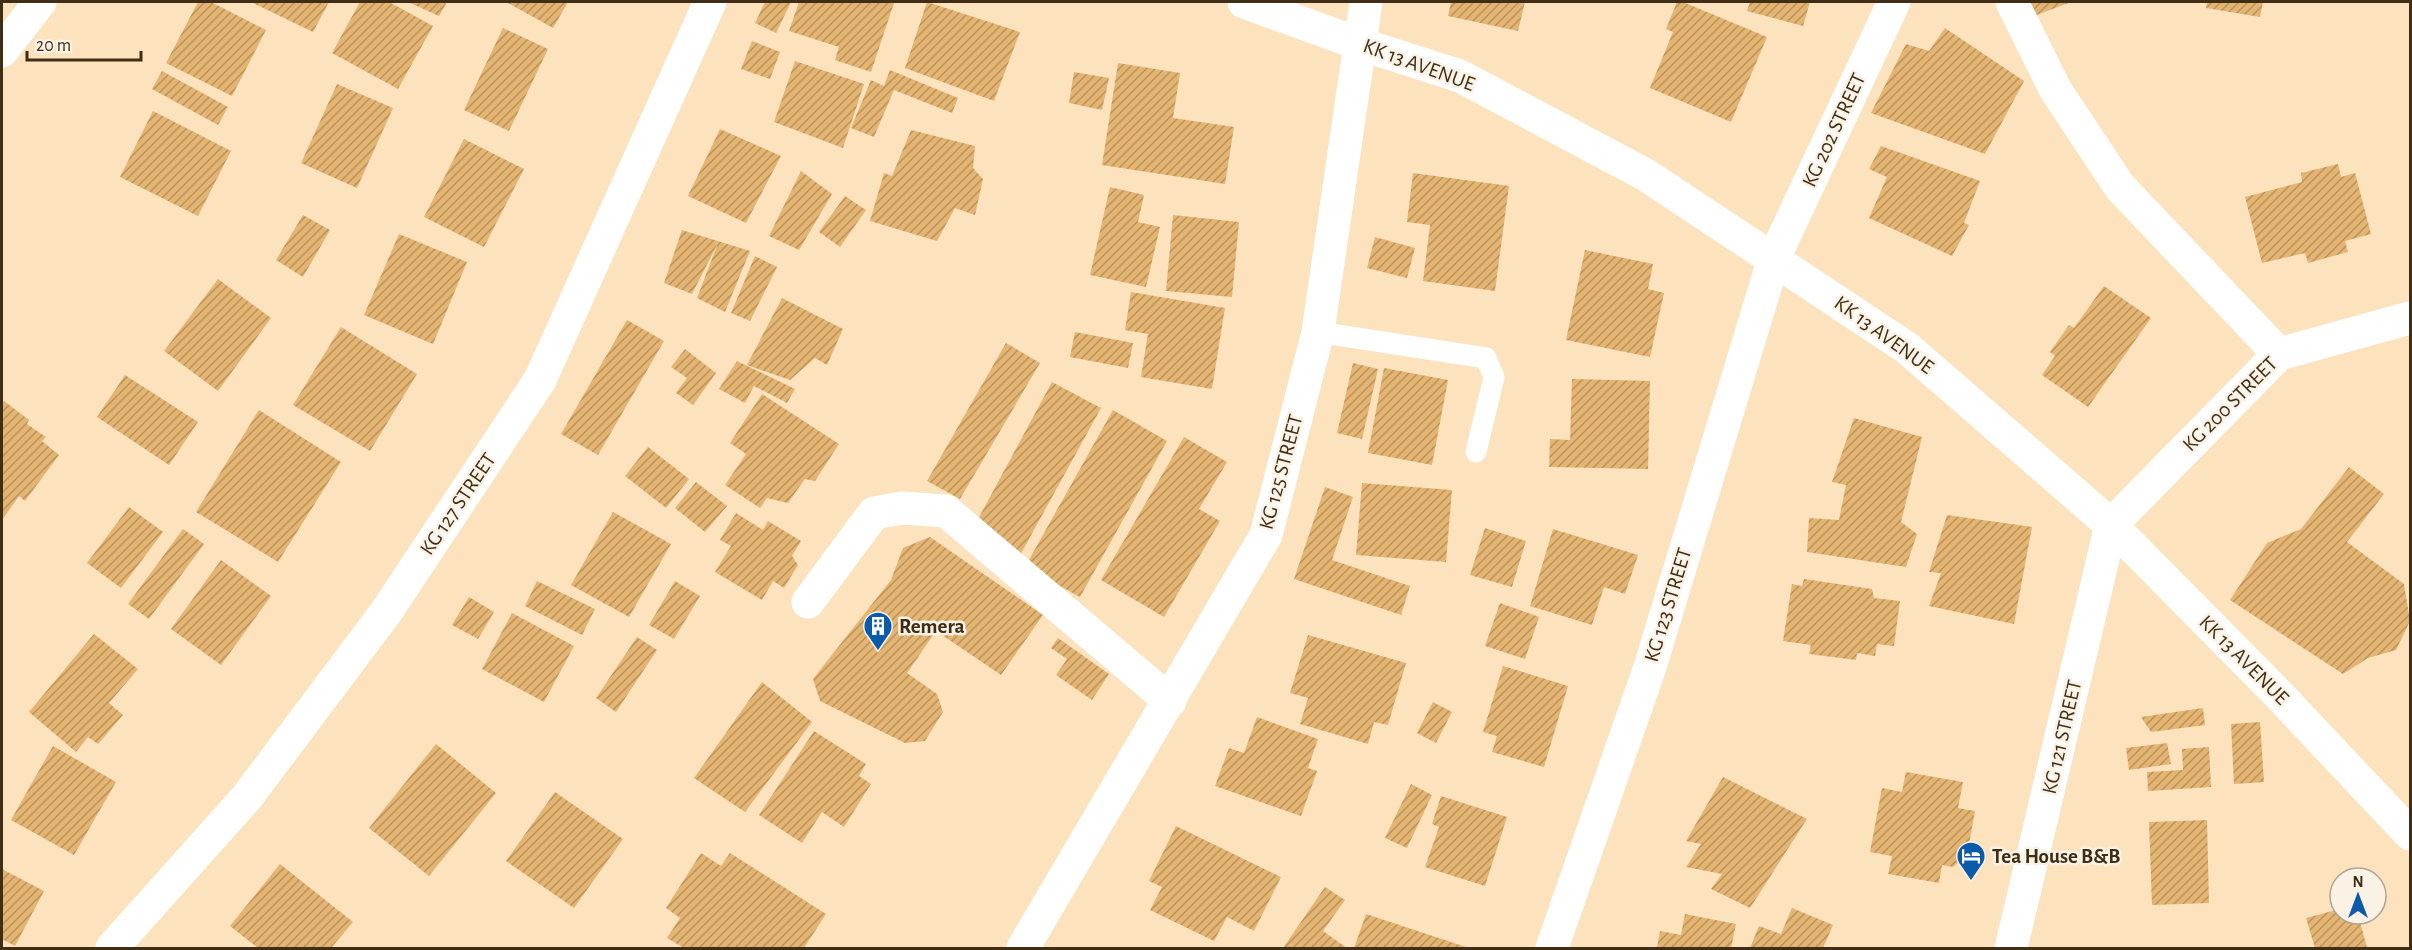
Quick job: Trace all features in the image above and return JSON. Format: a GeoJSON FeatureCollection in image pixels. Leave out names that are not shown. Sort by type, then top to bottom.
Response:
{"type":"FeatureCollection","features":[{"type":"Feature","properties":{"kind":"street"},"geometry":{"type":"LineString","coordinates":[[2,51],[40,2]]}},
{"type":"Feature","properties":{"kind":"street","name":"KG 127 STREET"},"geometry":{"type":"LineString","coordinates":[[112,948],[247,797],[386,612],[540,381],[710,2]]}},
{"type":"Feature","properties":{"kind":"street","name":"KK 13 AVENUE"},"geometry":{"type":"LineString","coordinates":[[1244,2],[1360,44],[1460,76],[1646,175],[1907,348],[2111,525],[2280,696],[2410,834]]}},
{"type":"Feature","properties":{"kind":"street","name":"KG 125 STREET"},"geometry":{"type":"LineString","coordinates":[[1023,948],[1266,535],[1318,332],[1366,2]]}},
{"type":"Feature","properties":{"kind":"street","name":"KG 202 STREET"},"geometry":{"type":"LineString","coordinates":[[1774,258],[1894,2]]}},
{"type":"Feature","properties":{"kind":"street"},"geometry":{"type":"LineString","coordinates":[[2012,2],[2055,89],[2120,187],[2279,354]]}},
{"type":"Feature","properties":{"kind":"street","name":"KG 123 STREET"},"geometry":{"type":"LineString","coordinates":[[1552,948],[1650,667],[1774,258]]}},
{"type":"Feature","properties":{"kind":"street","name":"KG 200 STREET"},"geometry":{"type":"LineString","coordinates":[[2111,525],[2279,354],[2410,318]]}},
{"type":"Feature","properties":{"kind":"street"},"geometry":{"type":"LineString","coordinates":[[808,602],[874,513],[902,508],[946,511],[1170,701]]}},
{"type":"Feature","properties":{"kind":"street","name":"KG 121 STREET"},"geometry":{"type":"LineString","coordinates":[[2011,948],[2111,525]]}},
{"type":"Feature","properties":{"kind":"lane"},"geometry":{"type":"LineString","coordinates":[[1318,332],[1486,358],[1494,377],[1476,452]]}},
{"type":"Feature","properties":{"kind":"building"},"geometry":{"type":"Polygon","coordinates":[[[198,2],[211,2],[266,30],[232,96],[166,63],[198,2]]]}},
{"type":"Feature","properties":{"kind":"building"},"geometry":{"type":"Polygon","coordinates":[[[251,2],[329,2],[313,32],[251,2]]]}},
{"type":"Feature","properties":{"kind":"building"},"geometry":{"type":"Polygon","coordinates":[[[360,2],[389,2],[433,26],[398,89],[332,53],[360,2]]]}},
{"type":"Feature","properties":{"kind":"building"},"geometry":{"type":"Polygon","coordinates":[[[408,2],[447,2],[439,16],[408,2]]]}},
{"type":"Feature","properties":{"kind":"building"},"geometry":{"type":"Polygon","coordinates":[[[506,2],[568,2],[553,28],[506,2]]]}},
{"type":"Feature","properties":{"kind":"building"},"geometry":{"type":"Polygon","coordinates":[[[765,2],[791,2],[776,33],[755,23],[765,2]]]}},
{"type":"Feature","properties":{"kind":"building"},"geometry":{"type":"Polygon","coordinates":[[[799,2],[894,3],[871,72],[835,60],[839,47],[789,31],[799,2]]]}},
{"type":"Feature","properties":{"kind":"building"},"geometry":{"type":"Polygon","coordinates":[[[927,2],[1020,32],[994,101],[905,68],[927,2]]]}},
{"type":"Feature","properties":{"kind":"building"},"geometry":{"type":"Polygon","coordinates":[[[1451,2],[1525,2],[1518,31],[1448,16],[1451,2]]]}},
{"type":"Feature","properties":{"kind":"building"},"geometry":{"type":"Polygon","coordinates":[[[1677,2],[1683,2],[1767,37],[1731,122],[1650,88],[1673,32],[1666,29],[1677,2]]]}},
{"type":"Feature","properties":{"kind":"building"},"geometry":{"type":"Polygon","coordinates":[[[1750,2],[1810,2],[1803,26],[1747,11],[1750,2]]]}},
{"type":"Feature","properties":{"kind":"building"},"geometry":{"type":"Polygon","coordinates":[[[2028,2],[2071,2],[2034,16],[2028,2]]]}},
{"type":"Feature","properties":{"kind":"building"},"geometry":{"type":"Polygon","coordinates":[[[2207,2],[2263,2],[2260,17],[2206,8],[2207,2]]]}},
{"type":"Feature","properties":{"kind":"building"},"geometry":{"type":"Polygon","coordinates":[[[503,28],[548,49],[509,131],[464,110],[503,28]]]}},
{"type":"Feature","properties":{"kind":"building"},"geometry":{"type":"Polygon","coordinates":[[[1945,28],[2024,81],[1985,154],[1871,113],[1906,44],[1929,51],[1945,28]]]}},
{"type":"Feature","properties":{"kind":"building"},"geometry":{"type":"Polygon","coordinates":[[[752,41],[780,52],[770,79],[741,69],[752,41]]]}},
{"type":"Feature","properties":{"kind":"building"},"geometry":{"type":"Polygon","coordinates":[[[795,61],[864,84],[843,148],[774,122],[795,61]]]}},
{"type":"Feature","properties":{"kind":"building"},"geometry":{"type":"Polygon","coordinates":[[[1118,63],[1180,73],[1173,118],[1234,127],[1225,184],[1102,165],[1118,63]]]}},
{"type":"Feature","properties":{"kind":"building"},"geometry":{"type":"Polygon","coordinates":[[[890,70],[958,98],[952,113],[894,90],[874,137],[851,128],[871,80],[884,86],[890,70]]]}},
{"type":"Feature","properties":{"kind":"building"},"geometry":{"type":"Polygon","coordinates":[[[162,71],[228,107],[218,125],[152,89],[162,71]]]}},
{"type":"Feature","properties":{"kind":"building"},"geometry":{"type":"Polygon","coordinates":[[[1074,72],[1109,78],[1102,110],[1069,103],[1074,72]]]}},
{"type":"Feature","properties":{"kind":"building"},"geometry":{"type":"Polygon","coordinates":[[[337,84],[393,108],[357,188],[301,163],[337,84]]]}},
{"type":"Feature","properties":{"kind":"building"},"geometry":{"type":"Polygon","coordinates":[[[153,111],[231,151],[198,216],[120,177],[153,111]]]}},
{"type":"Feature","properties":{"kind":"building"},"geometry":{"type":"Polygon","coordinates":[[[720,129],[781,156],[746,223],[688,196],[720,129]]]}},
{"type":"Feature","properties":{"kind":"building"},"geometry":{"type":"Polygon","coordinates":[[[911,130],[975,146],[973,168],[983,179],[975,215],[955,208],[937,241],[870,221],[884,173],[892,176],[911,130]]]}},
{"type":"Feature","properties":{"kind":"building"},"geometry":{"type":"Polygon","coordinates":[[[464,139],[524,169],[484,247],[424,217],[464,139]]]}},
{"type":"Feature","properties":{"kind":"building"},"geometry":{"type":"Polygon","coordinates":[[[1881,146],[1980,181],[1964,223],[1969,225],[1952,256],[1869,218],[1887,177],[1869,169],[1881,146]]]}},
{"type":"Feature","properties":{"kind":"building"},"geometry":{"type":"Polygon","coordinates":[[[2338,164],[2341,177],[2355,173],[2371,234],[2345,241],[2348,252],[2308,263],[2305,253],[2262,263],[2245,197],[2302,182],[2301,173],[2338,164]]]}},
{"type":"Feature","properties":{"kind":"building"},"geometry":{"type":"Polygon","coordinates":[[[801,171],[832,194],[799,250],[769,236],[801,171]]]}},
{"type":"Feature","properties":{"kind":"building"},"geometry":{"type":"Polygon","coordinates":[[[1413,173],[1509,186],[1495,291],[1423,281],[1430,225],[1407,222],[1413,173]]]}},
{"type":"Feature","properties":{"kind":"building"},"geometry":{"type":"Polygon","coordinates":[[[1110,187],[1144,195],[1138,222],[1160,227],[1146,287],[1090,275],[1110,187]]]}},
{"type":"Feature","properties":{"kind":"building"},"geometry":{"type":"Polygon","coordinates":[[[845,196],[866,210],[840,247],[819,232],[845,196]]]}},
{"type":"Feature","properties":{"kind":"building"},"geometry":{"type":"Polygon","coordinates":[[[303,215],[330,230],[303,277],[276,260],[303,215]]]}},
{"type":"Feature","properties":{"kind":"building"},"geometry":{"type":"Polygon","coordinates":[[[1173,215],[1239,222],[1232,297],[1166,291],[1173,215]]]}},
{"type":"Feature","properties":{"kind":"building"},"geometry":{"type":"Polygon","coordinates":[[[682,230],[750,251],[725,312],[697,298],[718,243],[692,294],[664,283],[682,230]]]}},
{"type":"Feature","properties":{"kind":"building"},"geometry":{"type":"Polygon","coordinates":[[[399,234],[467,262],[433,344],[364,315],[399,234]]]}},
{"type":"Feature","properties":{"kind":"building"},"geometry":{"type":"Polygon","coordinates":[[[1375,237],[1415,248],[1407,278],[1367,268],[1375,237]]]}},
{"type":"Feature","properties":{"kind":"building"},"geometry":{"type":"Polygon","coordinates":[[[1585,250],[1653,264],[1648,289],[1664,293],[1650,357],[1566,340],[1585,250]]]}},
{"type":"Feature","properties":{"kind":"building"},"geometry":{"type":"Polygon","coordinates":[[[755,256],[777,267],[750,321],[731,313],[755,256]]]}},
{"type":"Feature","properties":{"kind":"building"},"geometry":{"type":"Polygon","coordinates":[[[218,279],[271,318],[218,391],[164,351],[218,279]]]}},
{"type":"Feature","properties":{"kind":"building"},"geometry":{"type":"Polygon","coordinates":[[[2104,286],[2151,318],[2088,407],[2042,375],[2055,356],[2050,352],[2069,325],[2074,328],[2104,286]]]}},
{"type":"Feature","properties":{"kind":"building"},"geometry":{"type":"Polygon","coordinates":[[[1131,292],[1225,308],[1212,389],[1141,377],[1148,334],[1125,330],[1131,292]]]}},
{"type":"Feature","properties":{"kind":"building"},"geometry":{"type":"Polygon","coordinates":[[[782,298],[843,329],[827,365],[815,358],[790,380],[747,365],[782,298]]]}},
{"type":"Feature","properties":{"kind":"building"},"geometry":{"type":"Polygon","coordinates":[[[627,320],[664,341],[598,455],[561,434],[627,320]]]}},
{"type":"Feature","properties":{"kind":"building"},"geometry":{"type":"Polygon","coordinates":[[[341,327],[417,374],[370,451],[293,405],[341,327]]]}},
{"type":"Feature","properties":{"kind":"building"},"geometry":{"type":"Polygon","coordinates":[[[1075,332],[1133,343],[1128,368],[1070,357],[1075,332]]]}},
{"type":"Feature","properties":{"kind":"building"},"geometry":{"type":"Polygon","coordinates":[[[1006,343],[1040,363],[960,499],[927,481],[1006,343]]]}},
{"type":"Feature","properties":{"kind":"building"},"geometry":{"type":"Polygon","coordinates":[[[685,349],[716,373],[693,405],[676,393],[687,378],[671,367],[685,349]]]}},
{"type":"Feature","properties":{"kind":"building"},"geometry":{"type":"Polygon","coordinates":[[[737,361],[795,389],[787,403],[754,386],[745,403],[719,389],[737,361]]]}},
{"type":"Feature","properties":{"kind":"building"},"geometry":{"type":"Polygon","coordinates":[[[1353,363],[1378,369],[1362,439],[1337,433],[1353,363]]]}},
{"type":"Feature","properties":{"kind":"building"},"geometry":{"type":"Polygon","coordinates":[[[1384,368],[1448,380],[1432,465],[1368,453],[1384,368]]]}},
{"type":"Feature","properties":{"kind":"building"},"geometry":{"type":"Polygon","coordinates":[[[125,375],[198,422],[169,465],[97,417],[125,375]]]}},
{"type":"Feature","properties":{"kind":"building"},"geometry":{"type":"Polygon","coordinates":[[[1572,379],[1650,381],[1648,469],[1549,467],[1550,439],[1570,440],[1572,379]]]}},
{"type":"Feature","properties":{"kind":"building"},"geometry":{"type":"Polygon","coordinates":[[[1052,382],[1101,408],[1018,559],[977,521],[1052,382]]]}},
{"type":"Feature","properties":{"kind":"building"},"geometry":{"type":"Polygon","coordinates":[[[762,394],[839,444],[815,481],[805,479],[788,503],[767,498],[760,508],[725,485],[746,454],[730,443],[762,394]]]}},
{"type":"Feature","properties":{"kind":"building"},"geometry":{"type":"Polygon","coordinates":[[[4,401],[29,420],[27,424],[46,437],[42,441],[59,455],[25,501],[19,496],[2,520],[2,405],[4,401]]]}},
{"type":"Feature","properties":{"kind":"building"},"geometry":{"type":"Polygon","coordinates":[[[259,410],[341,462],[278,562],[196,512],[259,410]]]}},
{"type":"Feature","properties":{"kind":"building"},"geometry":{"type":"Polygon","coordinates":[[[1113,410],[1167,441],[1080,597],[1025,567],[1113,410]]]}},
{"type":"Feature","properties":{"kind":"building"},"geometry":{"type":"Polygon","coordinates":[[[1854,418],[1922,437],[1901,522],[1917,534],[1906,567],[1807,552],[1809,518],[1839,520],[1846,485],[1832,482],[1854,418]]]}},
{"type":"Feature","properties":{"kind":"building"},"geometry":{"type":"Polygon","coordinates":[[[1184,437],[1227,462],[1199,509],[1220,521],[1164,617],[1101,580],[1184,437]]]}},
{"type":"Feature","properties":{"kind":"building"},"geometry":{"type":"Polygon","coordinates":[[[648,447],[689,479],[666,508],[625,476],[648,447]]]}},
{"type":"Feature","properties":{"kind":"building"},"geometry":{"type":"Polygon","coordinates":[[[2349,467],[2384,494],[2347,542],[2404,584],[2410,621],[2396,650],[2368,658],[2343,674],[2230,600],[2267,543],[2301,529],[2349,467]]]}},
{"type":"Feature","properties":{"kind":"building"},"geometry":{"type":"Polygon","coordinates":[[[696,482],[727,506],[705,532],[675,508],[696,482]]]}},
{"type":"Feature","properties":{"kind":"building"},"geometry":{"type":"Polygon","coordinates":[[[1362,483],[1452,490],[1446,562],[1356,555],[1362,483]]]}},
{"type":"Feature","properties":{"kind":"building"},"geometry":{"type":"Polygon","coordinates":[[[1325,487],[1353,497],[1332,560],[1410,586],[1401,615],[1294,579],[1325,487]]]}},
{"type":"Feature","properties":{"kind":"building"},"geometry":{"type":"Polygon","coordinates":[[[129,507],[163,532],[121,588],[87,563],[129,507]]]}},
{"type":"Feature","properties":{"kind":"building"},"geometry":{"type":"Polygon","coordinates":[[[613,512],[671,544],[629,617],[571,585],[613,512]]]}},
{"type":"Feature","properties":{"kind":"building"},"geometry":{"type":"Polygon","coordinates":[[[736,513],[763,530],[768,521],[801,541],[792,556],[798,565],[784,588],[773,581],[762,600],[715,572],[731,546],[720,540],[736,513]]]}},
{"type":"Feature","properties":{"kind":"building"},"geometry":{"type":"Polygon","coordinates":[[[1947,515],[2032,527],[2014,624],[1929,606],[1941,573],[1929,572],[1947,515]]]}},
{"type":"Feature","properties":{"kind":"building"},"geometry":{"type":"Polygon","coordinates":[[[1485,528],[1526,541],[1512,587],[1470,575],[1485,528]]]}},
{"type":"Feature","properties":{"kind":"building"},"geometry":{"type":"Polygon","coordinates":[[[183,529],[204,544],[149,619],[128,604],[183,529]]]}},
{"type":"Feature","properties":{"kind":"building"},"geometry":{"type":"Polygon","coordinates":[[[1553,529],[1638,555],[1625,594],[1604,587],[1592,625],[1530,606],[1553,529]]]}},
{"type":"Feature","properties":{"kind":"building","name":"Remera"},"geometry":{"type":"Polygon","coordinates":[[[930,537],[1043,615],[1001,675],[936,631],[907,673],[937,694],[943,712],[925,741],[905,743],[820,701],[813,679],[891,580],[903,548],[930,537]]]}},
{"type":"Feature","properties":{"kind":"building"},"geometry":{"type":"Polygon","coordinates":[[[221,560],[271,596],[221,665],[171,629],[221,560]]]}},
{"type":"Feature","properties":{"kind":"building"},"geometry":{"type":"Polygon","coordinates":[[[1804,579],[1872,589],[1874,598],[1900,601],[1894,646],[1877,644],[1875,656],[1857,653],[1856,660],[1809,654],[1811,645],[1783,641],[1792,584],[1802,586],[1804,579]]]}},
{"type":"Feature","properties":{"kind":"building"},"geometry":{"type":"Polygon","coordinates":[[[537,581],[595,609],[582,635],[525,606],[537,581]]]}},
{"type":"Feature","properties":{"kind":"building"},"geometry":{"type":"Polygon","coordinates":[[[675,581],[700,596],[674,639],[649,625],[675,581]]]}},
{"type":"Feature","properties":{"kind":"building"},"geometry":{"type":"Polygon","coordinates":[[[469,597],[494,612],[478,639],[452,625],[469,597]]]}},
{"type":"Feature","properties":{"kind":"building"},"geometry":{"type":"Polygon","coordinates":[[[1500,603],[1539,617],[1525,659],[1485,646],[1500,603]]]}},
{"type":"Feature","properties":{"kind":"building"},"geometry":{"type":"Polygon","coordinates":[[[512,613],[574,646],[544,702],[482,669],[512,613]]]}},
{"type":"Feature","properties":{"kind":"building"},"geometry":{"type":"Polygon","coordinates":[[[94,634],[138,669],[109,703],[123,715],[98,744],[88,737],[76,752],[29,712],[94,634]]]}},
{"type":"Feature","properties":{"kind":"building"},"geometry":{"type":"Polygon","coordinates":[[[1308,635],[1406,663],[1388,725],[1374,722],[1368,744],[1300,724],[1308,698],[1290,693],[1308,635]]]}},
{"type":"Feature","properties":{"kind":"building"},"geometry":{"type":"Polygon","coordinates":[[[637,637],[657,650],[616,712],[596,698],[637,637]]]}},
{"type":"Feature","properties":{"kind":"building"},"geometry":{"type":"Polygon","coordinates":[[[1058,638],[1109,674],[1092,700],[1056,675],[1067,659],[1051,648],[1058,638]]]}},
{"type":"Feature","properties":{"kind":"building"},"geometry":{"type":"Polygon","coordinates":[[[1503,666],[1568,686],[1544,767],[1492,752],[1497,736],[1483,732],[1503,666]]]}},
{"type":"Feature","properties":{"kind":"building"},"geometry":{"type":"Polygon","coordinates":[[[762,682],[812,722],[745,812],[694,778],[762,682]]]}},
{"type":"Feature","properties":{"kind":"building"},"geometry":{"type":"Polygon","coordinates":[[[1433,702],[1452,712],[1436,743],[1417,733],[1433,702]]]}},
{"type":"Feature","properties":{"kind":"building"},"geometry":{"type":"Polygon","coordinates":[[[2203,708],[2205,725],[2151,732],[2141,717],[2203,708]]]}},
{"type":"Feature","properties":{"kind":"building"},"geometry":{"type":"Polygon","coordinates":[[[1257,717],[1318,739],[1308,768],[1317,771],[1301,816],[1215,786],[1229,748],[1244,753],[1257,717]]]}},
{"type":"Feature","properties":{"kind":"building"},"geometry":{"type":"Polygon","coordinates":[[[2260,722],[2264,782],[2234,784],[2231,724],[2260,722]]]}},
{"type":"Feature","properties":{"kind":"building"},"geometry":{"type":"Polygon","coordinates":[[[814,731],[866,764],[859,776],[871,784],[844,827],[822,812],[802,843],[759,815],[814,731]]]}},
{"type":"Feature","properties":{"kind":"building"},"geometry":{"type":"Polygon","coordinates":[[[2167,743],[2171,764],[2129,770],[2126,748],[2167,743]]]}},
{"type":"Feature","properties":{"kind":"building"},"geometry":{"type":"Polygon","coordinates":[[[436,744],[496,793],[429,876],[369,828],[436,744]]]}},
{"type":"Feature","properties":{"kind":"building"},"geometry":{"type":"Polygon","coordinates":[[[53,746],[116,782],[74,855],[11,820],[53,746]]]}},
{"type":"Feature","properties":{"kind":"building"},"geometry":{"type":"Polygon","coordinates":[[[2209,747],[2211,787],[2148,791],[2147,772],[2183,770],[2182,749],[2209,747]]]}},
{"type":"Feature","properties":{"kind":"building"},"geometry":{"type":"Polygon","coordinates":[[[1906,772],[1963,782],[1958,808],[1975,811],[1967,855],[1953,867],[1942,865],[1939,883],[1888,874],[1892,856],[1870,852],[1882,788],[1902,792],[1906,772]]]}},
{"type":"Feature","properties":{"kind":"building"},"geometry":{"type":"Polygon","coordinates":[[[1723,777],[1807,819],[1750,908],[1711,889],[1722,874],[1686,867],[1701,844],[1686,841],[1723,777]]]}},
{"type":"Feature","properties":{"kind":"building"},"geometry":{"type":"Polygon","coordinates":[[[1411,784],[1432,795],[1407,848],[1385,838],[1411,784]]]}},
{"type":"Feature","properties":{"kind":"building"},"geometry":{"type":"Polygon","coordinates":[[[555,792],[623,839],[574,908],[506,861],[555,792]]]}},
{"type":"Feature","properties":{"kind":"building"},"geometry":{"type":"Polygon","coordinates":[[[1441,796],[1507,817],[1485,886],[1425,867],[1439,827],[1432,824],[1441,796]]]}},
{"type":"Feature","properties":{"kind":"building"},"geometry":{"type":"Polygon","coordinates":[[[2207,820],[2209,903],[2152,905],[2149,822],[2207,820]]]}},
{"type":"Feature","properties":{"kind":"building"},"geometry":{"type":"Polygon","coordinates":[[[1176,826],[1281,877],[1254,931],[1227,917],[1214,941],[1150,910],[1162,887],[1149,881],[1176,826]]]}},
{"type":"Feature","properties":{"kind":"building"},"geometry":{"type":"Polygon","coordinates":[[[701,853],[721,866],[730,853],[826,914],[804,948],[684,948],[667,938],[680,918],[666,908],[701,853]]]}},
{"type":"Feature","properties":{"kind":"building"},"geometry":{"type":"Polygon","coordinates":[[[280,864],[353,922],[331,948],[258,948],[230,926],[280,864]]]}},
{"type":"Feature","properties":{"kind":"building"},"geometry":{"type":"Polygon","coordinates":[[[2,869],[44,891],[15,946],[2,939],[2,869]]]}},
{"type":"Feature","properties":{"kind":"building"},"geometry":{"type":"Polygon","coordinates":[[[1325,887],[1345,900],[1323,931],[1347,948],[1283,948],[1325,887]]]}},
{"type":"Feature","properties":{"kind":"building"},"geometry":{"type":"Polygon","coordinates":[[[1792,908],[1833,925],[1823,948],[1750,948],[1759,926],[1781,934],[1792,908]]]}},
{"type":"Feature","properties":{"kind":"building"},"geometry":{"type":"Polygon","coordinates":[[[2328,912],[2328,926],[2361,926],[2367,948],[2315,948],[2306,918],[2328,912]]]}},
{"type":"Feature","properties":{"kind":"building"},"geometry":{"type":"Polygon","coordinates":[[[1366,914],[1469,948],[1354,948],[1366,914]]]}},
{"type":"Feature","properties":{"kind":"building"},"geometry":{"type":"Polygon","coordinates":[[[1685,914],[1736,924],[1731,948],[1657,948],[1660,931],[1681,935],[1685,914]]]}},
{"type":"Feature","properties":{"kind":"place","name":"Remera"},"geometry":{"type":"Point","coordinates":[878,652]}},
{"type":"Feature","properties":{"kind":"place","name":"Tea House B&B"},"geometry":{"type":"Point","coordinates":[1971,882]}}]}
